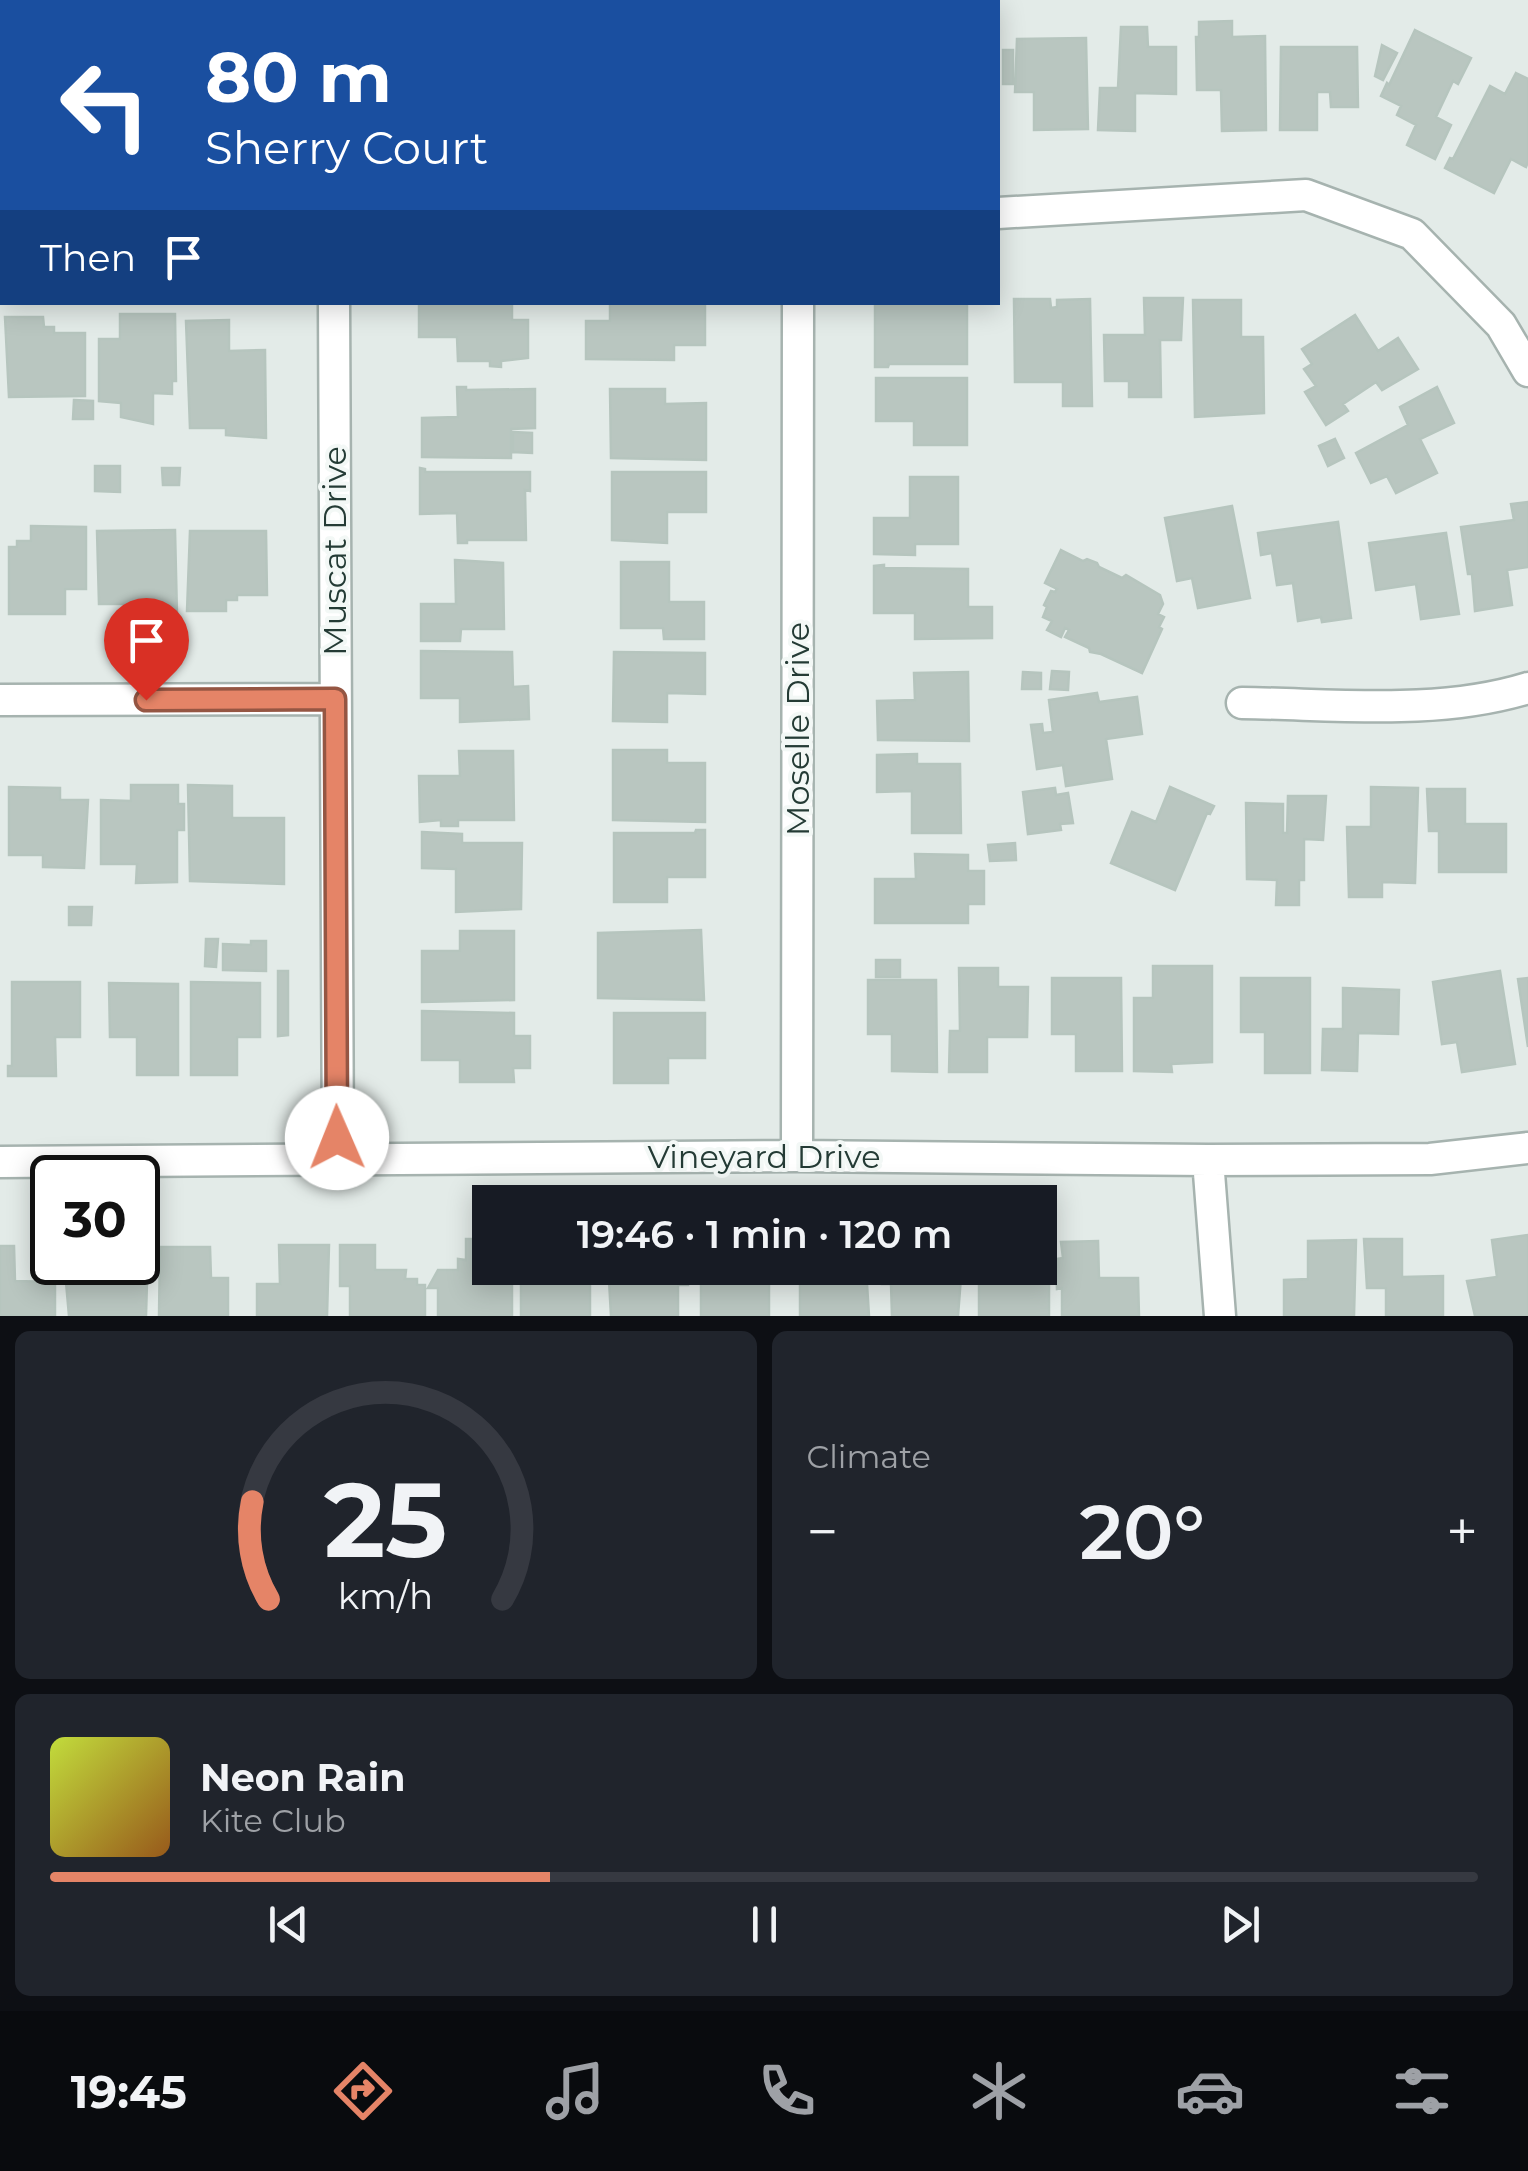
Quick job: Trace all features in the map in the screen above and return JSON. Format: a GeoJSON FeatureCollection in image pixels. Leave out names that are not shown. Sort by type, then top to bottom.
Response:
{"type":"FeatureCollection","features":[{"type":"Feature","properties":{"kind":"street"},"geometry":{"type":"LineString","coordinates":[[1000,214],[1306,196],[1412,234],[1501,325],[1528,371]]}},
{"type":"Feature","properties":{"kind":"street","name":"Muscat Drive"},"geometry":{"type":"LineString","coordinates":[[334,305],[338,1160]]}},
{"type":"Feature","properties":{"kind":"street","name":"Moselle Drive"},"geometry":{"type":"LineString","coordinates":[[797,1156],[798,305]]}},
{"type":"Feature","properties":{"kind":"street"},"geometry":{"type":"LineString","coordinates":[[1242,704],[1438,704],[1498,697],[1528,688]]}},
{"type":"Feature","properties":{"kind":"street"},"geometry":{"type":"LineString","coordinates":[[0,700],[335,699]]}},
{"type":"Feature","properties":{"kind":"street","name":"Vineyard Drive"},"geometry":{"type":"LineString","coordinates":[[0,1162],[797,1156],[1430,1159],[1528,1148]]}},
{"type":"Feature","properties":{"kind":"street"},"geometry":{"type":"LineString","coordinates":[[1208,1160],[1220,1316]]}},
{"type":"Feature","properties":{"kind":"building"},"geometry":{"type":"Polygon","coordinates":[[[1232,21],[1232,37],[1265,36],[1266,130],[1222,131],[1221,90],[1197,90],[1199,22],[1232,21]]]}},
{"type":"Feature","properties":{"kind":"building"},"geometry":{"type":"Polygon","coordinates":[[[1121,27],[1147,27],[1148,47],[1176,47],[1176,94],[1135,93],[1135,131],[1098,130],[1100,88],[1118,88],[1121,27]]]}},
{"type":"Feature","properties":{"kind":"building"},"geometry":{"type":"Polygon","coordinates":[[[1415,30],[1471,58],[1458,84],[1453,81],[1436,117],[1451,125],[1435,159],[1407,145],[1416,125],[1397,115],[1401,106],[1381,96],[1415,30]]]}},
{"type":"Feature","properties":{"kind":"building"},"geometry":{"type":"Polygon","coordinates":[[[1086,38],[1088,129],[1034,130],[1034,92],[1015,92],[1017,39],[1086,38]]]}},
{"type":"Feature","properties":{"kind":"building"},"geometry":{"type":"Polygon","coordinates":[[[1382,45],[1397,53],[1383,80],[1375,76],[1382,45]]]}},
{"type":"Feature","properties":{"kind":"building"},"geometry":{"type":"Polygon","coordinates":[[[1281,47],[1357,47],[1358,107],[1331,107],[1330,92],[1317,92],[1317,130],[1280,130],[1281,47]]]}},
{"type":"Feature","properties":{"kind":"building"},"geometry":{"type":"Polygon","coordinates":[[[1003,50],[1013,50],[1013,84],[1003,84],[1003,50]]]}},
{"type":"Feature","properties":{"kind":"building"},"geometry":{"type":"Polygon","coordinates":[[[1516,73],[1528,79],[1528,162],[1526,167],[1511,159],[1494,193],[1445,168],[1490,86],[1505,94],[1516,73]]]}},
{"type":"Feature","properties":{"kind":"building"},"geometry":{"type":"Polygon","coordinates":[[[1144,298],[1183,298],[1181,340],[1160,340],[1161,397],[1129,397],[1129,381],[1105,381],[1104,335],[1145,335],[1144,298]]]}},
{"type":"Feature","properties":{"kind":"building"},"geometry":{"type":"Polygon","coordinates":[[[1014,299],[1050,299],[1051,308],[1057,307],[1057,300],[1090,299],[1092,406],[1063,406],[1063,382],[1015,382],[1014,299]]]}},
{"type":"Feature","properties":{"kind":"building"},"geometry":{"type":"Polygon","coordinates":[[[1193,300],[1241,300],[1241,337],[1263,337],[1264,413],[1195,417],[1193,300]]]}},
{"type":"Feature","properties":{"kind":"building"},"geometry":{"type":"Polygon","coordinates":[[[419,305],[512,305],[512,320],[528,320],[528,358],[501,361],[501,367],[490,366],[490,361],[458,361],[457,337],[419,337],[419,305]]]}},
{"type":"Feature","properties":{"kind":"building"},"geometry":{"type":"Polygon","coordinates":[[[610,305],[705,305],[705,345],[674,345],[674,360],[586,359],[586,321],[610,321],[610,305]]]}},
{"type":"Feature","properties":{"kind":"building"},"geometry":{"type":"Polygon","coordinates":[[[875,305],[967,305],[967,364],[875,367],[875,305]]]}},
{"type":"Feature","properties":{"kind":"building"},"geometry":{"type":"Polygon","coordinates":[[[120,314],[175,314],[176,381],[172,381],[172,394],[153,393],[153,424],[121,417],[121,403],[99,401],[99,339],[120,339],[120,314]]]}},
{"type":"Feature","properties":{"kind":"building"},"geometry":{"type":"Polygon","coordinates":[[[1355,315],[1378,351],[1398,338],[1418,369],[1382,390],[1376,382],[1343,404],[1348,411],[1326,425],[1305,392],[1316,386],[1304,369],[1312,364],[1302,349],[1355,315]]]}},
{"type":"Feature","properties":{"kind":"building"},"geometry":{"type":"Polygon","coordinates":[[[5,317],[43,317],[44,327],[54,327],[54,333],[85,333],[85,396],[9,397],[5,317]]]}},
{"type":"Feature","properties":{"kind":"building"},"geometry":{"type":"Polygon","coordinates":[[[229,320],[229,351],[265,350],[266,438],[226,435],[226,428],[190,428],[186,321],[229,320]]]}},
{"type":"Feature","properties":{"kind":"building"},"geometry":{"type":"Polygon","coordinates":[[[876,378],[967,378],[967,445],[914,445],[914,421],[876,421],[876,378]]]}},
{"type":"Feature","properties":{"kind":"building"},"geometry":{"type":"Polygon","coordinates":[[[457,387],[535,389],[535,428],[511,429],[511,458],[422,457],[422,418],[458,417],[457,387]]]}},
{"type":"Feature","properties":{"kind":"building"},"geometry":{"type":"Polygon","coordinates":[[[1437,387],[1454,423],[1420,439],[1437,473],[1396,493],[1387,476],[1371,483],[1356,453],[1408,425],[1400,407],[1437,387]]]}},
{"type":"Feature","properties":{"kind":"building"},"geometry":{"type":"Polygon","coordinates":[[[610,389],[665,389],[665,404],[706,403],[706,460],[611,458],[610,389]]]}},
{"type":"Feature","properties":{"kind":"building"},"geometry":{"type":"Polygon","coordinates":[[[74,400],[93,401],[93,419],[73,419],[74,400]]]}},
{"type":"Feature","properties":{"kind":"building"},"geometry":{"type":"Polygon","coordinates":[[[513,432],[532,433],[532,453],[513,452],[513,432]]]}},
{"type":"Feature","properties":{"kind":"building"},"geometry":{"type":"Polygon","coordinates":[[[1335,439],[1344,458],[1328,466],[1319,446],[1335,439]]]}},
{"type":"Feature","properties":{"kind":"building"},"geometry":{"type":"Polygon","coordinates":[[[95,466],[120,466],[120,492],[95,491],[95,466]]]}},
{"type":"Feature","properties":{"kind":"building"},"geometry":{"type":"Polygon","coordinates":[[[162,468],[180,468],[179,485],[163,485],[162,468]]]}},
{"type":"Feature","properties":{"kind":"building"},"geometry":{"type":"Polygon","coordinates":[[[420,468],[425,472],[530,472],[530,491],[525,490],[526,540],[458,543],[457,513],[420,514],[420,468]]]}},
{"type":"Feature","properties":{"kind":"building"},"geometry":{"type":"Polygon","coordinates":[[[612,472],[706,472],[706,512],[667,512],[667,543],[612,540],[612,472]]]}},
{"type":"Feature","properties":{"kind":"building"},"geometry":{"type":"Polygon","coordinates":[[[910,477],[958,477],[958,544],[915,544],[915,555],[874,554],[874,518],[910,518],[910,477]]]}},
{"type":"Feature","properties":{"kind":"building"},"geometry":{"type":"Polygon","coordinates":[[[1528,502],[1528,567],[1507,570],[1512,605],[1475,611],[1472,574],[1468,574],[1461,527],[1514,520],[1511,504],[1528,502]]]}},
{"type":"Feature","properties":{"kind":"building"},"geometry":{"type":"Polygon","coordinates":[[[1232,506],[1250,598],[1198,608],[1192,578],[1177,581],[1165,518],[1232,506]]]}},
{"type":"Feature","properties":{"kind":"building"},"geometry":{"type":"Polygon","coordinates":[[[1338,522],[1351,618],[1298,621],[1293,583],[1277,585],[1272,553],[1261,555],[1258,533],[1338,522]]]}},
{"type":"Feature","properties":{"kind":"building"},"geometry":{"type":"Polygon","coordinates":[[[31,526],[86,527],[86,589],[65,589],[65,614],[9,614],[9,547],[17,547],[17,541],[31,541],[31,526]]]}},
{"type":"Feature","properties":{"kind":"building"},"geometry":{"type":"Polygon","coordinates":[[[175,530],[177,615],[127,616],[127,604],[99,604],[97,531],[175,530]]]}},
{"type":"Feature","properties":{"kind":"building"},"geometry":{"type":"Polygon","coordinates":[[[190,531],[266,531],[267,595],[237,595],[237,600],[226,600],[226,611],[187,611],[190,531]]]}},
{"type":"Feature","properties":{"kind":"building"},"geometry":{"type":"Polygon","coordinates":[[[1446,533],[1459,614],[1421,619],[1416,584],[1376,590],[1369,543],[1446,533]]]}},
{"type":"Feature","properties":{"kind":"building"},"geometry":{"type":"Polygon","coordinates":[[[1061,550],[1097,563],[1122,578],[1126,575],[1160,595],[1163,604],[1158,614],[1164,617],[1159,627],[1162,629],[1142,673],[1090,652],[1065,637],[1069,630],[1065,628],[1061,637],[1047,630],[1052,621],[1043,617],[1047,607],[1044,605],[1051,591],[1057,589],[1045,583],[1061,550]]]}},
{"type":"Feature","properties":{"kind":"building"},"geometry":{"type":"Polygon","coordinates":[[[455,560],[503,563],[504,629],[461,629],[460,641],[421,641],[421,604],[456,604],[455,560]]]}},
{"type":"Feature","properties":{"kind":"building"},"geometry":{"type":"Polygon","coordinates":[[[621,562],[669,562],[669,602],[704,602],[704,639],[664,639],[663,628],[621,628],[621,562]]]}},
{"type":"Feature","properties":{"kind":"building"},"geometry":{"type":"Polygon","coordinates":[[[874,566],[968,569],[968,607],[992,607],[992,638],[915,639],[915,613],[874,613],[874,566]]]}},
{"type":"Feature","properties":{"kind":"building"},"geometry":{"type":"Polygon","coordinates":[[[421,651],[512,652],[513,687],[528,686],[529,719],[460,722],[460,698],[421,698],[421,651]]]}},
{"type":"Feature","properties":{"kind":"building"},"geometry":{"type":"Polygon","coordinates":[[[614,652],[705,653],[705,694],[667,693],[667,722],[613,721],[614,652]]]}},
{"type":"Feature","properties":{"kind":"building"},"geometry":{"type":"Polygon","coordinates":[[[1052,671],[1069,672],[1068,690],[1050,689],[1052,671]]]}},
{"type":"Feature","properties":{"kind":"building"},"geometry":{"type":"Polygon","coordinates":[[[968,672],[969,741],[878,740],[877,701],[915,700],[914,673],[968,672]]]}},
{"type":"Feature","properties":{"kind":"building"},"geometry":{"type":"Polygon","coordinates":[[[1023,672],[1041,673],[1041,689],[1022,689],[1023,672]]]}},
{"type":"Feature","properties":{"kind":"building"},"geometry":{"type":"Polygon","coordinates":[[[1097,693],[1099,702],[1137,697],[1142,734],[1106,739],[1112,779],[1066,786],[1063,765],[1037,769],[1031,725],[1042,724],[1043,733],[1053,732],[1049,700],[1097,693]]]}},
{"type":"Feature","properties":{"kind":"building"},"geometry":{"type":"Polygon","coordinates":[[[613,750],[667,750],[667,763],[705,763],[705,822],[613,820],[613,750]]]}},
{"type":"Feature","properties":{"kind":"building"},"geometry":{"type":"Polygon","coordinates":[[[459,751],[513,751],[514,820],[458,820],[458,826],[441,826],[441,820],[420,822],[419,776],[460,776],[459,751]]]}},
{"type":"Feature","properties":{"kind":"building"},"geometry":{"type":"Polygon","coordinates":[[[917,754],[917,764],[960,764],[961,833],[912,833],[912,791],[877,792],[877,755],[917,754]]]}},
{"type":"Feature","properties":{"kind":"building"},"geometry":{"type":"Polygon","coordinates":[[[131,785],[178,785],[178,804],[184,804],[184,830],[177,830],[177,882],[136,883],[137,864],[101,864],[101,800],[131,801],[131,785]]]}},
{"type":"Feature","properties":{"kind":"building"},"geometry":{"type":"Polygon","coordinates":[[[188,785],[232,786],[232,818],[284,818],[284,884],[190,881],[188,785]]]}},
{"type":"Feature","properties":{"kind":"building"},"geometry":{"type":"Polygon","coordinates":[[[9,787],[60,788],[60,800],[88,800],[84,868],[43,867],[43,855],[9,855],[9,787]]]}},
{"type":"Feature","properties":{"kind":"building"},"geometry":{"type":"Polygon","coordinates":[[[1170,787],[1214,806],[1207,813],[1175,890],[1111,863],[1132,812],[1156,822],[1170,787]]]}},
{"type":"Feature","properties":{"kind":"building"},"geometry":{"type":"Polygon","coordinates":[[[1371,787],[1418,788],[1415,883],[1382,882],[1382,897],[1349,897],[1347,827],[1371,827],[1371,787]]]}},
{"type":"Feature","properties":{"kind":"building"},"geometry":{"type":"Polygon","coordinates":[[[1055,788],[1056,795],[1068,793],[1073,823],[1060,824],[1061,830],[1028,834],[1023,792],[1055,788]]]}},
{"type":"Feature","properties":{"kind":"building"},"geometry":{"type":"Polygon","coordinates":[[[1427,789],[1465,789],[1465,824],[1506,824],[1506,872],[1439,872],[1439,831],[1429,831],[1427,789]]]}},
{"type":"Feature","properties":{"kind":"building"},"geometry":{"type":"Polygon","coordinates":[[[1288,796],[1326,796],[1323,840],[1304,839],[1304,880],[1299,880],[1299,905],[1276,905],[1277,880],[1247,879],[1246,803],[1283,804],[1283,833],[1287,833],[1288,796]]]}},
{"type":"Feature","properties":{"kind":"building"},"geometry":{"type":"Polygon","coordinates":[[[705,830],[705,877],[667,877],[667,902],[614,902],[614,833],[705,830]]]}},
{"type":"Feature","properties":{"kind":"building"},"geometry":{"type":"Polygon","coordinates":[[[422,832],[462,834],[462,843],[522,843],[521,909],[456,912],[456,869],[422,868],[422,832]]]}},
{"type":"Feature","properties":{"kind":"building"},"geometry":{"type":"Polygon","coordinates":[[[1015,843],[1016,860],[990,861],[988,845],[1015,843]]]}},
{"type":"Feature","properties":{"kind":"building"},"geometry":{"type":"Polygon","coordinates":[[[915,854],[968,855],[968,871],[984,871],[984,904],[968,904],[968,923],[875,923],[875,879],[916,879],[915,854]]]}},
{"type":"Feature","properties":{"kind":"building"},"geometry":{"type":"Polygon","coordinates":[[[69,907],[92,907],[91,925],[69,925],[69,907]]]}},
{"type":"Feature","properties":{"kind":"building"},"geometry":{"type":"Polygon","coordinates":[[[701,930],[704,1000],[598,998],[598,933],[701,930]]]}},
{"type":"Feature","properties":{"kind":"building"},"geometry":{"type":"Polygon","coordinates":[[[460,931],[514,931],[514,1000],[422,1002],[422,951],[460,951],[460,931]]]}},
{"type":"Feature","properties":{"kind":"building"},"geometry":{"type":"Polygon","coordinates":[[[206,939],[218,939],[216,967],[205,966],[206,939]]]}},
{"type":"Feature","properties":{"kind":"building"},"geometry":{"type":"Polygon","coordinates":[[[251,941],[266,941],[266,971],[223,970],[223,944],[251,945],[251,941]]]}},
{"type":"Feature","properties":{"kind":"building"},"geometry":{"type":"Polygon","coordinates":[[[876,960],[900,960],[900,977],[876,977],[876,960]]]}},
{"type":"Feature","properties":{"kind":"building"},"geometry":{"type":"Polygon","coordinates":[[[1153,966],[1212,966],[1212,1062],[1171,1064],[1172,1072],[1134,1071],[1134,998],[1153,998],[1153,966]]]}},
{"type":"Feature","properties":{"kind":"building"},"geometry":{"type":"Polygon","coordinates":[[[959,968],[998,968],[998,987],[1028,987],[1027,1037],[987,1037],[987,1072],[949,1072],[950,1031],[960,1031],[959,968]]]}},
{"type":"Feature","properties":{"kind":"building"},"geometry":{"type":"Polygon","coordinates":[[[278,971],[288,971],[288,1035],[278,1036],[278,971]]]}},
{"type":"Feature","properties":{"kind":"building"},"geometry":{"type":"Polygon","coordinates":[[[1500,971],[1515,1064],[1462,1072],[1457,1042],[1442,1044],[1433,982],[1500,971]]]}},
{"type":"Feature","properties":{"kind":"building"},"geometry":{"type":"Polygon","coordinates":[[[1052,978],[1121,978],[1122,1071],[1076,1071],[1076,1034],[1052,1034],[1052,978]]]}},
{"type":"Feature","properties":{"kind":"building"},"geometry":{"type":"Polygon","coordinates":[[[1241,978],[1310,978],[1310,1073],[1265,1073],[1265,1032],[1241,1032],[1241,978]]]}},
{"type":"Feature","properties":{"kind":"building"},"geometry":{"type":"Polygon","coordinates":[[[1528,978],[1528,1047],[1518,979],[1528,978]]]}},
{"type":"Feature","properties":{"kind":"building"},"geometry":{"type":"Polygon","coordinates":[[[868,980],[936,980],[937,1072],[892,1071],[892,1034],[868,1034],[868,980]]]}},
{"type":"Feature","properties":{"kind":"building"},"geometry":{"type":"Polygon","coordinates":[[[12,982],[80,982],[80,1037],[55,1037],[56,1076],[8,1076],[8,1066],[12,1066],[12,982]]]}},
{"type":"Feature","properties":{"kind":"building"},"geometry":{"type":"Polygon","coordinates":[[[191,982],[260,983],[260,1037],[237,1037],[237,1075],[191,1075],[191,982]]]}},
{"type":"Feature","properties":{"kind":"building"},"geometry":{"type":"Polygon","coordinates":[[[109,983],[178,984],[178,1075],[137,1075],[137,1037],[110,1037],[109,983]]]}},
{"type":"Feature","properties":{"kind":"building"},"geometry":{"type":"Polygon","coordinates":[[[1343,988],[1399,990],[1398,1034],[1358,1033],[1357,1071],[1322,1070],[1323,1029],[1343,1029],[1343,988]]]}},
{"type":"Feature","properties":{"kind":"building"},"geometry":{"type":"Polygon","coordinates":[[[422,1011],[514,1013],[514,1036],[530,1036],[530,1068],[513,1068],[514,1082],[460,1082],[460,1060],[422,1060],[422,1011]]]}},
{"type":"Feature","properties":{"kind":"building"},"geometry":{"type":"Polygon","coordinates":[[[614,1013],[705,1013],[705,1058],[668,1058],[668,1083],[614,1083],[614,1013]]]}},
{"type":"Feature","properties":{"kind":"building"},"geometry":{"type":"Polygon","coordinates":[[[1528,1235],[1528,1316],[1475,1316],[1467,1281],[1497,1277],[1492,1240],[1528,1235]]]}},
{"type":"Feature","properties":{"kind":"building"},"geometry":{"type":"Polygon","coordinates":[[[466,1239],[472,1239],[472,1285],[512,1285],[512,1316],[438,1316],[438,1288],[428,1288],[438,1270],[458,1270],[458,1259],[466,1260],[466,1239]]]}},
{"type":"Feature","properties":{"kind":"building"},"geometry":{"type":"Polygon","coordinates":[[[1364,1239],[1402,1239],[1402,1277],[1443,1276],[1443,1316],[1386,1316],[1386,1288],[1367,1288],[1364,1239]]]}},
{"type":"Feature","properties":{"kind":"building"},"geometry":{"type":"Polygon","coordinates":[[[1356,1240],[1354,1316],[1284,1316],[1284,1280],[1308,1279],[1308,1241],[1356,1240]]]}},
{"type":"Feature","properties":{"kind":"building"},"geometry":{"type":"Polygon","coordinates":[[[1098,1241],[1099,1278],[1138,1278],[1139,1316],[1062,1316],[1062,1288],[1057,1289],[1057,1285],[1057,1259],[1063,1258],[1061,1242],[1098,1241]]]}},
{"type":"Feature","properties":{"kind":"building"},"geometry":{"type":"Polygon","coordinates":[[[279,1245],[329,1245],[327,1316],[257,1316],[257,1284],[280,1284],[279,1245]]]}},
{"type":"Feature","properties":{"kind":"building"},"geometry":{"type":"Polygon","coordinates":[[[340,1245],[375,1245],[375,1270],[406,1270],[405,1279],[417,1279],[417,1285],[425,1285],[425,1316],[350,1316],[350,1286],[340,1286],[340,1245]]]}},
{"type":"Feature","properties":{"kind":"building"},"geometry":{"type":"Polygon","coordinates":[[[0,1246],[14,1246],[15,1281],[55,1285],[55,1316],[0,1316],[0,1246]]]}},
{"type":"Feature","properties":{"kind":"building"},"geometry":{"type":"Polygon","coordinates":[[[160,1247],[210,1247],[211,1278],[228,1278],[228,1316],[159,1316],[160,1247]]]}},
{"type":"Feature","properties":{"kind":"building"},"geometry":{"type":"Polygon","coordinates":[[[66,1285],[147,1285],[146,1316],[69,1316],[66,1285]]]}},
{"type":"Feature","properties":{"kind":"building"},"geometry":{"type":"Polygon","coordinates":[[[521,1285],[590,1285],[590,1316],[521,1316],[521,1285]]]}},
{"type":"Feature","properties":{"kind":"building"},"geometry":{"type":"Polygon","coordinates":[[[609,1285],[678,1285],[678,1316],[611,1316],[609,1285]]]}},
{"type":"Feature","properties":{"kind":"building"},"geometry":{"type":"Polygon","coordinates":[[[701,1285],[769,1285],[769,1316],[701,1316],[701,1285]]]}},
{"type":"Feature","properties":{"kind":"building"},"geometry":{"type":"Polygon","coordinates":[[[800,1285],[867,1285],[869,1316],[800,1316],[800,1285]]]}},
{"type":"Feature","properties":{"kind":"building"},"geometry":{"type":"Polygon","coordinates":[[[891,1285],[960,1285],[958,1316],[892,1316],[891,1285]]]}},
{"type":"Feature","properties":{"kind":"building"},"geometry":{"type":"Polygon","coordinates":[[[979,1285],[1049,1285],[1049,1316],[979,1316],[979,1285]]]}},
{"type":"Feature","properties":{"kind":"route"},"geometry":{"type":"LineString","coordinates":[[146,700],[335,699],[337,1138]]}}]}
